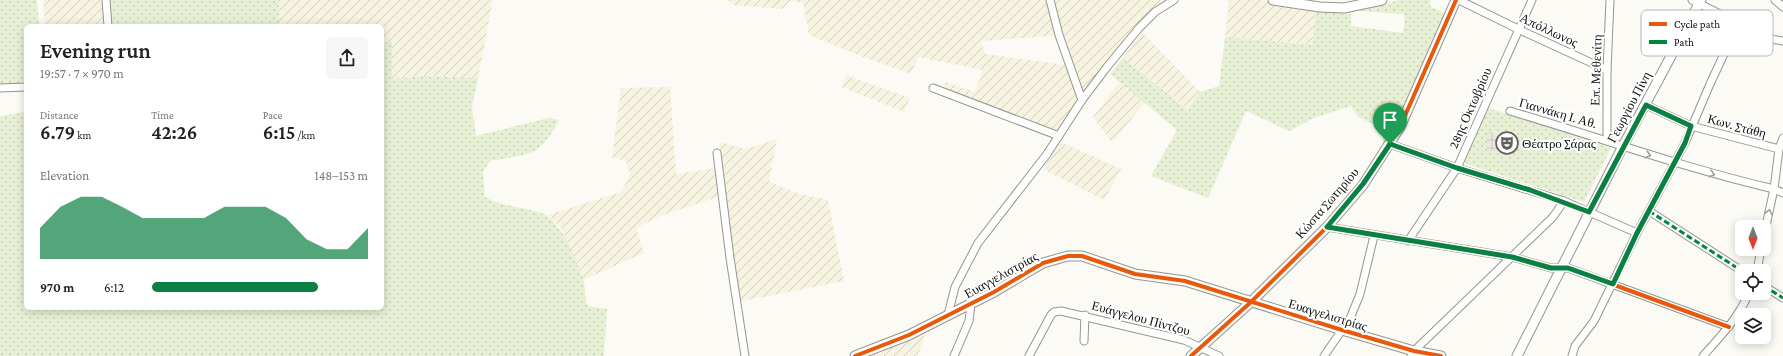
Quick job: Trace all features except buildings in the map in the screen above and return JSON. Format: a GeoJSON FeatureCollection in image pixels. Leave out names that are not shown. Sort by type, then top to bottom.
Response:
{"type":"FeatureCollection","features":[{"type":"Feature","properties":{"kind":"street"},"geometry":{"type":"LineString","coordinates":[[106,0],[108,24]]}},
{"type":"Feature","properties":{"kind":"street"},"geometry":{"type":"LineString","coordinates":[[1050,0],[1059,35],[1082,100]]}},
{"type":"Feature","properties":{"kind":"street"},"geometry":{"type":"LineString","coordinates":[[948,315],[955,287],[978,243],[1059,136],[1082,100],[1139,28],[1155,12],[1174,0]]}},
{"type":"Feature","properties":{"kind":"street"},"geometry":{"type":"LineString","coordinates":[[1273,0],[1320,7],[1344,8],[1382,0]]}},
{"type":"Feature","properties":{"kind":"street","name":"Απόλλωνος"},"geometry":{"type":"LineString","coordinates":[[1458,0],[1607,70]]}},
{"type":"Feature","properties":{"kind":"street","name":"Κώστα Σωτηρίου"},"geometry":{"type":"LineString","coordinates":[[1192,356],[1200,347],[1251,302],[1327,227],[1363,184],[1390,144],[1403,121],[1458,0]]}},
{"type":"Feature","properties":{"kind":"street","name":"28ης Οκτωβρίου"},"geometry":{"type":"LineString","coordinates":[[1408,241],[1457,168],[1520,30],[1532,0]]}},
{"type":"Feature","properties":{"kind":"street","name":"Επ. Μεθενίτη"},"geometry":{"type":"LineString","coordinates":[[1607,140],[1607,70],[1610,0]]}},
{"type":"Feature","properties":{"kind":"street"},"geometry":{"type":"LineString","coordinates":[[1775,0],[1783,7]]}},
{"type":"Feature","properties":{"kind":"street"},"geometry":{"type":"LineString","coordinates":[[1698,1],[1714,10]]}},
{"type":"Feature","properties":{"kind":"street","name":"Γεωργίου Πίνη"},"geometry":{"type":"LineString","coordinates":[[1694,10],[1698,1]]}},
{"type":"Feature","properties":{"kind":"street"},"geometry":{"type":"LineString","coordinates":[[1773,40],[1783,42]]}},
{"type":"Feature","properties":{"kind":"street","name":"Γεωργίου Πίνη"},"geometry":{"type":"LineString","coordinates":[[1517,356],[1560,268],[1670,56]]}},
{"type":"Feature","properties":{"kind":"street"},"geometry":{"type":"LineString","coordinates":[[1572,356],[1574,346],[1594,321],[1637,233],[1674,164],[1723,56]]}},
{"type":"Feature","properties":{"kind":"street"},"geometry":{"type":"LineString","coordinates":[[0,88],[24,87]]}},
{"type":"Feature","properties":{"kind":"street"},"geometry":{"type":"LineString","coordinates":[[932,88],[1059,136]]}},
{"type":"Feature","properties":{"kind":"street","name":"Κων. Στάθη"},"geometry":{"type":"LineString","coordinates":[[1646,105],[1691,126],[1779,149]]}},
{"type":"Feature","properties":{"kind":"street","name":"Γιαννάκη Ι. Αθ."},"geometry":{"type":"LineString","coordinates":[[1510,111],[1607,140],[1674,164],[1774,189],[1783,193]]}},
{"type":"Feature","properties":{"kind":"street"},"geometry":{"type":"LineString","coordinates":[[1767,220],[1774,189],[1779,149],[1783,138]]}},
{"type":"Feature","properties":{"kind":"street"},"geometry":{"type":"LineString","coordinates":[[1390,144],[1457,168],[1564,201],[1637,233]]}},
{"type":"Feature","properties":{"kind":"street"},"geometry":{"type":"LineString","coordinates":[[717,153],[730,258],[745,356]]}},
{"type":"Feature","properties":{"kind":"street"},"geometry":{"type":"LineString","coordinates":[[1412,353],[1553,217],[1564,201]]}},
{"type":"Feature","properties":{"kind":"street"},"geometry":{"type":"LineString","coordinates":[[1649,211],[1735,267]]}},
{"type":"Feature","properties":{"kind":"street"},"geometry":{"type":"LineString","coordinates":[[1327,227],[1374,236],[1512,257],[1551,268],[1568,268],[1729,328]]}},
{"type":"Feature","properties":{"kind":"street"},"geometry":{"type":"LineString","coordinates":[[1324,356],[1344,331],[1360,294],[1374,236]]}},
{"type":"Feature","properties":{"kind":"street","name":"Ευαγγελιστρίας"},"geometry":{"type":"LineString","coordinates":[[855,356],[909,335],[971,304],[1043,263],[1068,256],[1082,256],[1135,274],[1185,281],[1412,353],[1441,356]]}},
{"type":"Feature","properties":{"kind":"street"},"geometry":{"type":"LineString","coordinates":[[1771,290],[1783,298]]}},
{"type":"Feature","properties":{"kind":"street"},"geometry":{"type":"LineString","coordinates":[[1703,356],[1729,328],[1746,300]]}},
{"type":"Feature","properties":{"kind":"street"},"geometry":{"type":"LineString","coordinates":[[954,356],[969,322],[971,304]]}},
{"type":"Feature","properties":{"kind":"street","name":"Ευάγγελου Πίντζου"},"geometry":{"type":"LineString","coordinates":[[1029,356],[1054,312],[1061,311],[1085,315],[1184,340],[1219,356]]}},
{"type":"Feature","properties":{"kind":"street"},"geometry":{"type":"LineString","coordinates":[[1084,340],[1085,315]]}},
{"type":"Feature","properties":{"kind":"shaded area"},"geometry":{"type":"Polygon","coordinates":[[[43,0],[104,0],[106,24],[45,24],[43,0]]]}},
{"type":"Feature","properties":{"kind":"shaded area"},"geometry":{"type":"Polygon","coordinates":[[[279,0],[493,0],[478,78],[423,76],[391,79],[392,42],[384,42],[384,24],[279,24],[279,0]]]}},
{"type":"Feature","properties":{"kind":"shaded area"},"geometry":{"type":"Polygon","coordinates":[[[727,0],[1168,0],[1149,15],[1083,95],[1064,35],[981,41],[985,54],[1065,65],[1080,100],[1053,137],[942,96],[946,82],[975,92],[983,70],[918,57],[911,74],[809,35],[803,3],[790,1],[782,9],[735,5],[727,0]]]}},
{"type":"Feature","properties":{"kind":"shaded area"},"geometry":{"type":"Polygon","coordinates":[[[1229,0],[1262,0],[1315,11],[1313,45],[1225,37],[1229,0]]]}},
{"type":"Feature","properties":{"kind":"shaded area"},"geometry":{"type":"Polygon","coordinates":[[[1142,32],[1200,92],[1189,110],[1123,58],[1142,32]]]}},
{"type":"Feature","properties":{"kind":"shaded area"},"geometry":{"type":"Polygon","coordinates":[[[846,75],[910,98],[904,112],[842,87],[846,75]]]}},
{"type":"Feature","properties":{"kind":"shaded area"},"geometry":{"type":"Polygon","coordinates":[[[1119,83],[1145,102],[1112,143],[1093,117],[1119,83]]]}},
{"type":"Feature","properties":{"kind":"shaded area"},"geometry":{"type":"Polygon","coordinates":[[[670,87],[676,174],[717,168],[721,196],[660,216],[636,228],[644,253],[583,280],[561,228],[548,215],[621,192],[630,175],[626,161],[612,157],[621,88],[670,87]]]}},
{"type":"Feature","properties":{"kind":"shaded area"},"geometry":{"type":"Polygon","coordinates":[[[1487,132],[1495,133],[1499,138],[1500,144],[1496,150],[1487,152],[1487,132]]]}},
{"type":"Feature","properties":{"kind":"shaded area"},"geometry":{"type":"Polygon","coordinates":[[[777,139],[769,182],[800,194],[828,200],[844,281],[738,302],[719,156],[720,142],[746,149],[777,139]]]}},
{"type":"Feature","properties":{"kind":"shaded area"},"geometry":{"type":"Polygon","coordinates":[[[1061,142],[1121,169],[1104,200],[1043,169],[1061,142]]]}},
{"type":"Feature","properties":{"kind":"shaded area"},"geometry":{"type":"Polygon","coordinates":[[[925,334],[918,356],[865,356],[925,334]]]}},
{"type":"Feature","properties":{"kind":"green space"},"geometry":{"type":"Polygon","coordinates":[[[0,0],[37,0],[39,24],[24,24],[24,82],[0,85],[0,0]]]}},
{"type":"Feature","properties":{"kind":"green space"},"geometry":{"type":"Polygon","coordinates":[[[109,0],[279,0],[279,24],[111,24],[109,0]]]}},
{"type":"Feature","properties":{"kind":"green space"},"geometry":{"type":"Polygon","coordinates":[[[1399,0],[1430,0],[1430,6],[1448,15],[1388,145],[1383,145],[1382,128],[1358,117],[1351,106],[1314,118],[1289,131],[1246,111],[1208,198],[1151,176],[1177,130],[1110,74],[1123,58],[1188,110],[1200,92],[1219,86],[1225,37],[1313,45],[1315,11],[1351,14],[1351,26],[1403,33],[1405,19],[1403,14],[1359,11],[1399,0]]]}},
{"type":"Feature","properties":{"kind":"green space"},"geometry":{"type":"Polygon","coordinates":[[[384,42],[392,42],[392,79],[423,76],[478,78],[472,107],[476,136],[548,118],[559,120],[552,132],[539,148],[524,155],[490,161],[483,172],[485,197],[506,205],[541,213],[555,223],[567,241],[580,271],[584,282],[588,306],[607,309],[604,356],[0,356],[0,116],[24,112],[24,310],[384,310],[384,42]]]}},
{"type":"Feature","properties":{"kind":"green space"},"geometry":{"type":"Polygon","coordinates":[[[1488,108],[1611,148],[1584,202],[1466,164],[1465,160],[1488,108]]]}},
{"type":"Feature","properties":{"kind":"marked path"},"geometry":{"type":"LineString","coordinates":[[1649,211],[1735,266]]}},
{"type":"Feature","properties":{"kind":"marked path"},"geometry":{"type":"LineString","coordinates":[[1771,290],[1783,298]]}},
{"type":"Feature","properties":{"kind":"cycle path"},"geometry":{"type":"LineString","coordinates":[[1191,356],[1251,302],[1327,227],[1363,185],[1400,127],[1456,0]]}},
{"type":"Feature","properties":{"kind":"cycle path"},"geometry":{"type":"LineString","coordinates":[[1327,227],[1512,257],[1551,268],[1568,268],[1729,327]]}},
{"type":"Feature","properties":{"kind":"cycle path"},"geometry":{"type":"LineString","coordinates":[[855,356],[909,335],[994,292],[1043,263],[1068,256],[1082,256],[1135,274],[1185,281],[1342,330],[1414,351],[1441,356]]}},
{"type":"Feature","properties":{"kind":"place","name":"Θέατρο Σάρας"},"geometry":{"type":"Point","coordinates":[1507,143]}},
{"type":"Feature","properties":{"kind":"route"},"geometry":{"type":"LineString","coordinates":[[1646,105],[1691,126],[1685,143],[1637,233],[1613,284],[1568,268],[1551,268],[1512,257],[1480,251],[1374,236],[1327,227],[1363,184],[1390,144],[1457,168],[1514,184],[1564,201],[1589,212],[1646,105]]}}]}
